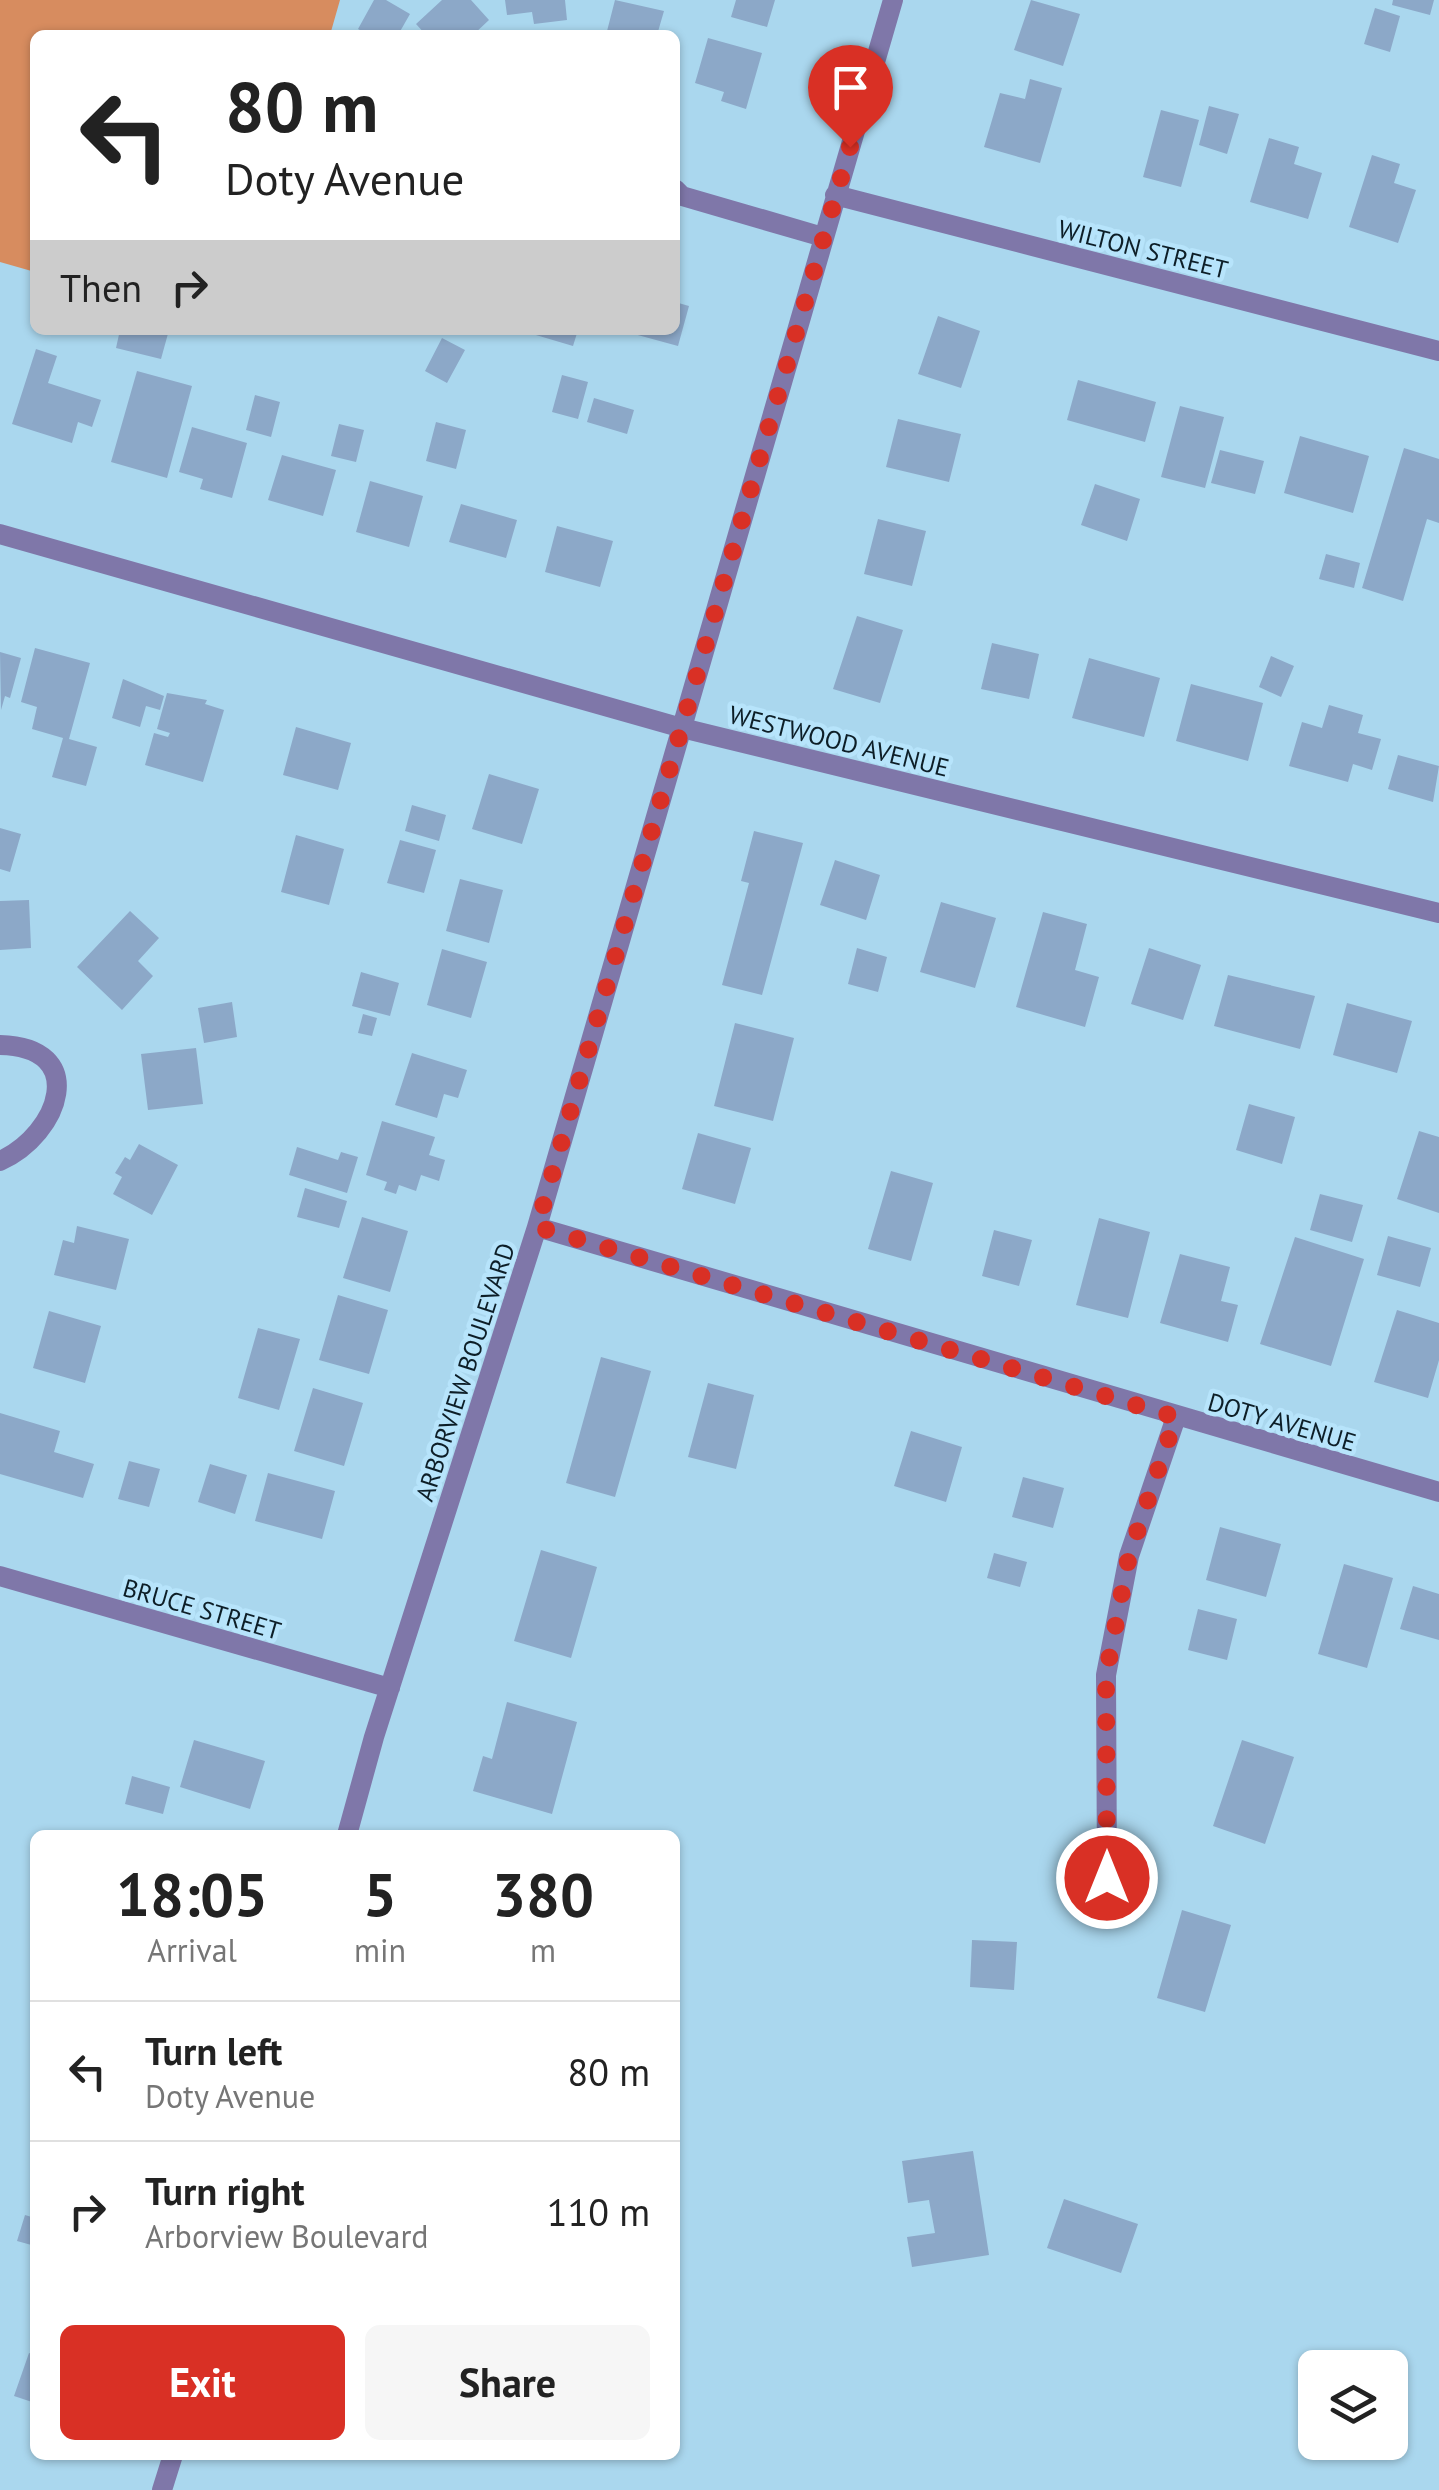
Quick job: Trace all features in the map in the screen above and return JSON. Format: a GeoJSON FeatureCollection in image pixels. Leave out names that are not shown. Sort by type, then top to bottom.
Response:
{"type":"FeatureCollection","features":[{"type":"Feature","properties":{"kind":"street","name":"ARBORVIEW BOULEVARD"},"geometry":{"type":"LineString","coordinates":[[348,1830],[537,1227],[893,0]]}},
{"type":"Feature","properties":{"kind":"street"},"geometry":{"type":"LineString","coordinates":[[680,195],[823,237]]}},
{"type":"Feature","properties":{"kind":"street","name":"WILTON STREET"},"geometry":{"type":"LineString","coordinates":[[835,195],[1439,352]]}},
{"type":"Feature","properties":{"kind":"street","name":"WESTWOOD AVENUE"},"geometry":{"type":"LineString","coordinates":[[0,534],[682,728],[1439,913]]}},
{"type":"Feature","properties":{"kind":"street"},"geometry":{"type":"LineString","coordinates":[[0,1045],[30,1046],[49,1060],[58,1087],[46,1128],[19,1152],[0,1160]]}},
{"type":"Feature","properties":{"kind":"street","name":"DOTY AVENUE"},"geometry":{"type":"LineString","coordinates":[[537,1227],[1439,1492]]}},
{"type":"Feature","properties":{"kind":"street"},"geometry":{"type":"LineString","coordinates":[[1107,1878],[1106,1675],[1129,1556],[1176,1417]]}},
{"type":"Feature","properties":{"kind":"street","name":"BRUCE STREET"},"geometry":{"type":"LineString","coordinates":[[0,1576],[390,1688]]}},
{"type":"Feature","properties":{"kind":"shaded area"},"geometry":{"type":"Polygon","coordinates":[[[0,0],[340,0],[331,30],[30,30],[30,271],[0,262],[0,0]]]}},
{"type":"Feature","properties":{"kind":"building"},"geometry":{"type":"Polygon","coordinates":[[[374,0],[386,0],[410,14],[401,30],[358,29],[374,0]]]}},
{"type":"Feature","properties":{"kind":"building"},"geometry":{"type":"Polygon","coordinates":[[[442,0],[471,0],[489,20],[478,30],[421,30],[416,24],[442,0]]]}},
{"type":"Feature","properties":{"kind":"building"},"geometry":{"type":"Polygon","coordinates":[[[505,0],[565,0],[567,20],[534,24],[532,12],[507,15],[505,0]]]}},
{"type":"Feature","properties":{"kind":"building"},"geometry":{"type":"Polygon","coordinates":[[[615,0],[664,11],[658,30],[607,30],[615,0]]]}},
{"type":"Feature","properties":{"kind":"building"},"geometry":{"type":"Polygon","coordinates":[[[736,0],[775,0],[767,27],[731,17],[736,0]]]}},
{"type":"Feature","properties":{"kind":"building"},"geometry":{"type":"Polygon","coordinates":[[[1031,0],[1080,14],[1063,66],[1014,50],[1031,0]]]}},
{"type":"Feature","properties":{"kind":"building"},"geometry":{"type":"Polygon","coordinates":[[[1393,0],[1434,0],[1430,15],[1392,5],[1393,0]]]}},
{"type":"Feature","properties":{"kind":"building"},"geometry":{"type":"Polygon","coordinates":[[[1375,8],[1400,16],[1390,52],[1364,44],[1375,8]]]}},
{"type":"Feature","properties":{"kind":"building"},"geometry":{"type":"Polygon","coordinates":[[[708,38],[762,53],[746,109],[721,101],[724,92],[695,83],[708,38]]]}},
{"type":"Feature","properties":{"kind":"building"},"geometry":{"type":"Polygon","coordinates":[[[1030,79],[1062,88],[1040,163],[984,147],[1000,93],[1025,99],[1030,79]]]}},
{"type":"Feature","properties":{"kind":"building"},"geometry":{"type":"Polygon","coordinates":[[[1209,106],[1239,114],[1227,154],[1199,145],[1209,106]]]}},
{"type":"Feature","properties":{"kind":"building"},"geometry":{"type":"Polygon","coordinates":[[[1161,110],[1199,120],[1181,187],[1143,177],[1161,110]]]}},
{"type":"Feature","properties":{"kind":"building"},"geometry":{"type":"Polygon","coordinates":[[[1269,138],[1299,147],[1294,164],[1322,173],[1308,219],[1250,202],[1269,138]]]}},
{"type":"Feature","properties":{"kind":"building"},"geometry":{"type":"Polygon","coordinates":[[[1372,155],[1400,164],[1394,183],[1416,190],[1398,243],[1349,227],[1372,155]]]}},
{"type":"Feature","properties":{"kind":"building"},"geometry":{"type":"Polygon","coordinates":[[[680,303],[689,306],[678,346],[638,335],[680,335],[680,303]]]}},
{"type":"Feature","properties":{"kind":"building"},"geometry":{"type":"Polygon","coordinates":[[[938,316],[980,331],[961,388],[918,374],[938,316]]]}},
{"type":"Feature","properties":{"kind":"building"},"geometry":{"type":"Polygon","coordinates":[[[119,335],[168,335],[161,359],[116,348],[119,335]]]}},
{"type":"Feature","properties":{"kind":"building"},"geometry":{"type":"Polygon","coordinates":[[[536,335],[576,335],[573,346],[536,335]]]}},
{"type":"Feature","properties":{"kind":"building"},"geometry":{"type":"Polygon","coordinates":[[[442,338],[465,350],[447,383],[425,371],[442,338]]]}},
{"type":"Feature","properties":{"kind":"building"},"geometry":{"type":"Polygon","coordinates":[[[36,349],[57,356],[48,383],[101,400],[92,427],[78,422],[72,443],[12,424],[36,349]]]}},
{"type":"Feature","properties":{"kind":"building"},"geometry":{"type":"Polygon","coordinates":[[[137,371],[192,386],[167,478],[111,462],[137,371]]]}},
{"type":"Feature","properties":{"kind":"building"},"geometry":{"type":"Polygon","coordinates":[[[562,375],[588,382],[578,419],[552,412],[562,375]]]}},
{"type":"Feature","properties":{"kind":"building"},"geometry":{"type":"Polygon","coordinates":[[[1078,380],[1156,402],[1145,442],[1067,420],[1078,380]]]}},
{"type":"Feature","properties":{"kind":"building"},"geometry":{"type":"Polygon","coordinates":[[[255,395],[280,402],[271,437],[246,430],[255,395]]]}},
{"type":"Feature","properties":{"kind":"building"},"geometry":{"type":"Polygon","coordinates":[[[594,398],[634,410],[627,434],[587,422],[594,398]]]}},
{"type":"Feature","properties":{"kind":"building"},"geometry":{"type":"Polygon","coordinates":[[[1180,406],[1224,417],[1205,488],[1161,477],[1180,406]]]}},
{"type":"Feature","properties":{"kind":"building"},"geometry":{"type":"Polygon","coordinates":[[[898,419],[961,434],[949,482],[886,467],[898,419]]]}},
{"type":"Feature","properties":{"kind":"building"},"geometry":{"type":"Polygon","coordinates":[[[436,422],[466,430],[456,469],[426,461],[436,422]]]}},
{"type":"Feature","properties":{"kind":"building"},"geometry":{"type":"Polygon","coordinates":[[[339,424],[364,430],[356,462],[331,456],[339,424]]]}},
{"type":"Feature","properties":{"kind":"building"},"geometry":{"type":"Polygon","coordinates":[[[192,427],[247,443],[232,498],[200,489],[203,479],[179,472],[192,427]]]}},
{"type":"Feature","properties":{"kind":"building"},"geometry":{"type":"Polygon","coordinates":[[[1300,436],[1369,456],[1353,513],[1284,493],[1300,436]]]}},
{"type":"Feature","properties":{"kind":"building"},"geometry":{"type":"Polygon","coordinates":[[[1404,448],[1439,459],[1439,523],[1427,519],[1403,601],[1362,588],[1404,448]]]}},
{"type":"Feature","properties":{"kind":"building"},"geometry":{"type":"Polygon","coordinates":[[[1220,450],[1264,461],[1255,494],[1211,483],[1220,450]]]}},
{"type":"Feature","properties":{"kind":"building"},"geometry":{"type":"Polygon","coordinates":[[[282,455],[336,470],[323,516],[268,500],[282,455]]]}},
{"type":"Feature","properties":{"kind":"building"},"geometry":{"type":"Polygon","coordinates":[[[370,481],[423,496],[409,547],[356,532],[370,481]]]}},
{"type":"Feature","properties":{"kind":"building"},"geometry":{"type":"Polygon","coordinates":[[[1095,484],[1140,499],[1127,541],[1081,525],[1095,484]]]}},
{"type":"Feature","properties":{"kind":"building"},"geometry":{"type":"Polygon","coordinates":[[[461,504],[517,520],[506,558],[449,542],[461,504]]]}},
{"type":"Feature","properties":{"kind":"building"},"geometry":{"type":"Polygon","coordinates":[[[878,519],[926,531],[912,586],[864,574],[878,519]]]}},
{"type":"Feature","properties":{"kind":"building"},"geometry":{"type":"Polygon","coordinates":[[[557,526],[613,541],[600,587],[545,572],[557,526]]]}},
{"type":"Feature","properties":{"kind":"building"},"geometry":{"type":"Polygon","coordinates":[[[1326,554],[1360,563],[1354,588],[1319,579],[1326,554]]]}},
{"type":"Feature","properties":{"kind":"building"},"geometry":{"type":"Polygon","coordinates":[[[857,616],[903,630],[880,703],[833,689],[857,616]]]}},
{"type":"Feature","properties":{"kind":"building"},"geometry":{"type":"Polygon","coordinates":[[[992,643],[1039,654],[1029,699],[981,689],[992,643]]]}},
{"type":"Feature","properties":{"kind":"building"},"geometry":{"type":"Polygon","coordinates":[[[35,648],[90,663],[69,739],[97,747],[86,786],[52,777],[63,738],[32,729],[37,707],[21,702],[35,648]]]}},
{"type":"Feature","properties":{"kind":"building"},"geometry":{"type":"Polygon","coordinates":[[[0,652],[21,658],[10,698],[5,696],[1,710],[0,652]]]}},
{"type":"Feature","properties":{"kind":"building"},"geometry":{"type":"Polygon","coordinates":[[[1271,656],[1294,666],[1281,697],[1259,687],[1271,656]]]}},
{"type":"Feature","properties":{"kind":"building"},"geometry":{"type":"Polygon","coordinates":[[[1089,658],[1160,678],[1144,737],[1072,718],[1089,658]]]}},
{"type":"Feature","properties":{"kind":"building"},"geometry":{"type":"Polygon","coordinates":[[[123,679],[164,696],[160,710],[146,706],[140,727],[112,718],[123,679]]]}},
{"type":"Feature","properties":{"kind":"building"},"geometry":{"type":"Polygon","coordinates":[[[1191,684],[1263,703],[1248,761],[1176,741],[1191,684]]]}},
{"type":"Feature","properties":{"kind":"building"},"geometry":{"type":"Polygon","coordinates":[[[167,693],[207,700],[205,704],[224,710],[203,782],[145,765],[154,733],[168,737],[170,733],[157,729],[167,693]]]}},
{"type":"Feature","properties":{"kind":"building"},"geometry":{"type":"Polygon","coordinates":[[[1329,705],[1363,715],[1358,733],[1381,739],[1372,770],[1353,764],[1348,782],[1289,766],[1302,722],[1322,728],[1329,705]]]}},
{"type":"Feature","properties":{"kind":"building"},"geometry":{"type":"Polygon","coordinates":[[[296,727],[351,743],[338,790],[283,775],[296,727]]]}},
{"type":"Feature","properties":{"kind":"building"},"geometry":{"type":"Polygon","coordinates":[[[1398,755],[1439,766],[1433,802],[1388,789],[1398,755]]]}},
{"type":"Feature","properties":{"kind":"building"},"geometry":{"type":"Polygon","coordinates":[[[489,774],[539,789],[522,844],[472,829],[489,774]]]}},
{"type":"Feature","properties":{"kind":"building"},"geometry":{"type":"Polygon","coordinates":[[[412,805],[446,815],[439,841],[405,831],[412,805]]]}},
{"type":"Feature","properties":{"kind":"building"},"geometry":{"type":"Polygon","coordinates":[[[0,828],[21,834],[10,872],[0,869],[0,828]]]}},
{"type":"Feature","properties":{"kind":"building"},"geometry":{"type":"Polygon","coordinates":[[[754,831],[803,843],[762,995],[722,985],[749,883],[741,881],[754,831]]]}},
{"type":"Feature","properties":{"kind":"building"},"geometry":{"type":"Polygon","coordinates":[[[296,835],[344,849],[329,905],[281,892],[296,835]]]}},
{"type":"Feature","properties":{"kind":"building"},"geometry":{"type":"Polygon","coordinates":[[[400,840],[436,850],[424,893],[387,883],[400,840]]]}},
{"type":"Feature","properties":{"kind":"building"},"geometry":{"type":"Polygon","coordinates":[[[835,860],[880,875],[866,920],[820,905],[835,860]]]}},
{"type":"Feature","properties":{"kind":"building"},"geometry":{"type":"Polygon","coordinates":[[[460,879],[503,890],[489,943],[446,931],[460,879]]]}},
{"type":"Feature","properties":{"kind":"building"},"geometry":{"type":"Polygon","coordinates":[[[29,900],[31,948],[0,950],[0,901],[29,900]]]}},
{"type":"Feature","properties":{"kind":"building"},"geometry":{"type":"Polygon","coordinates":[[[941,902],[996,918],[975,988],[920,972],[941,902]]]}},
{"type":"Feature","properties":{"kind":"building"},"geometry":{"type":"Polygon","coordinates":[[[130,911],[159,938],[138,961],[153,976],[122,1010],[77,967],[130,911]]]}},
{"type":"Feature","properties":{"kind":"building"},"geometry":{"type":"Polygon","coordinates":[[[1043,912],[1087,924],[1075,970],[1099,977],[1085,1027],[1016,1007],[1043,912]]]}},
{"type":"Feature","properties":{"kind":"building"},"geometry":{"type":"Polygon","coordinates":[[[857,948],[887,957],[878,992],[848,984],[857,948]]]}},
{"type":"Feature","properties":{"kind":"building"},"geometry":{"type":"Polygon","coordinates":[[[1149,948],[1201,965],[1183,1020],[1131,1004],[1149,948]]]}},
{"type":"Feature","properties":{"kind":"building"},"geometry":{"type":"Polygon","coordinates":[[[442,949],[487,962],[471,1018],[427,1005],[442,949]]]}},
{"type":"Feature","properties":{"kind":"building"},"geometry":{"type":"Polygon","coordinates":[[[361,972],[399,983],[390,1016],[352,1006],[361,972]]]}},
{"type":"Feature","properties":{"kind":"building"},"geometry":{"type":"Polygon","coordinates":[[[1228,975],[1315,996],[1300,1049],[1214,1026],[1228,975]]]}},
{"type":"Feature","properties":{"kind":"building"},"geometry":{"type":"Polygon","coordinates":[[[232,1002],[237,1037],[204,1043],[198,1008],[232,1002]]]}},
{"type":"Feature","properties":{"kind":"building"},"geometry":{"type":"Polygon","coordinates":[[[1347,1003],[1412,1021],[1397,1073],[1333,1055],[1347,1003]]]}},
{"type":"Feature","properties":{"kind":"building"},"geometry":{"type":"Polygon","coordinates":[[[363,1014],[377,1018],[372,1036],[358,1033],[363,1014]]]}},
{"type":"Feature","properties":{"kind":"building"},"geometry":{"type":"Polygon","coordinates":[[[735,1023],[794,1038],[773,1121],[714,1106],[735,1023]]]}},
{"type":"Feature","properties":{"kind":"building"},"geometry":{"type":"Polygon","coordinates":[[[196,1048],[203,1104],[148,1110],[141,1054],[196,1048]]]}},
{"type":"Feature","properties":{"kind":"building"},"geometry":{"type":"Polygon","coordinates":[[[412,1053],[467,1070],[458,1098],[444,1094],[437,1118],[395,1105],[412,1053]]]}},
{"type":"Feature","properties":{"kind":"building"},"geometry":{"type":"Polygon","coordinates":[[[1249,1104],[1295,1117],[1282,1164],[1236,1150],[1249,1104]]]}},
{"type":"Feature","properties":{"kind":"building"},"geometry":{"type":"Polygon","coordinates":[[[382,1121],[435,1137],[429,1155],[445,1160],[439,1181],[421,1175],[416,1191],[399,1185],[396,1194],[384,1190],[387,1182],[366,1175],[382,1121]]]}},
{"type":"Feature","properties":{"kind":"building"},"geometry":{"type":"Polygon","coordinates":[[[1419,1131],[1439,1137],[1439,1213],[1397,1199],[1419,1131]]]}},
{"type":"Feature","properties":{"kind":"building"},"geometry":{"type":"Polygon","coordinates":[[[698,1133],[751,1148],[735,1204],[682,1189],[698,1133]]]}},
{"type":"Feature","properties":{"kind":"building"},"geometry":{"type":"Polygon","coordinates":[[[139,1144],[178,1165],[152,1215],[113,1194],[122,1177],[115,1173],[125,1157],[130,1160],[139,1144]]]}},
{"type":"Feature","properties":{"kind":"building"},"geometry":{"type":"Polygon","coordinates":[[[297,1147],[338,1160],[341,1152],[358,1157],[347,1193],[289,1175],[297,1147]]]}},
{"type":"Feature","properties":{"kind":"building"},"geometry":{"type":"Polygon","coordinates":[[[891,1171],[933,1183],[911,1261],[868,1249],[891,1171]]]}},
{"type":"Feature","properties":{"kind":"building"},"geometry":{"type":"Polygon","coordinates":[[[305,1188],[347,1201],[339,1228],[297,1217],[305,1188]]]}},
{"type":"Feature","properties":{"kind":"building"},"geometry":{"type":"Polygon","coordinates":[[[1320,1194],[1363,1205],[1352,1242],[1310,1230],[1320,1194]]]}},
{"type":"Feature","properties":{"kind":"building"},"geometry":{"type":"Polygon","coordinates":[[[362,1217],[408,1231],[390,1292],[343,1278],[362,1217]]]}},
{"type":"Feature","properties":{"kind":"building"},"geometry":{"type":"Polygon","coordinates":[[[1099,1218],[1150,1232],[1128,1318],[1076,1305],[1099,1218]]]}},
{"type":"Feature","properties":{"kind":"building"},"geometry":{"type":"Polygon","coordinates":[[[77,1226],[129,1239],[116,1290],[54,1275],[63,1240],[74,1243],[77,1226]]]}},
{"type":"Feature","properties":{"kind":"building"},"geometry":{"type":"Polygon","coordinates":[[[994,1230],[1032,1240],[1019,1286],[982,1276],[994,1230]]]}},
{"type":"Feature","properties":{"kind":"building"},"geometry":{"type":"Polygon","coordinates":[[[1388,1236],[1431,1248],[1420,1287],[1377,1275],[1388,1236]]]}},
{"type":"Feature","properties":{"kind":"building"},"geometry":{"type":"Polygon","coordinates":[[[1295,1237],[1364,1259],[1331,1366],[1260,1344],[1295,1237]]]}},
{"type":"Feature","properties":{"kind":"building"},"geometry":{"type":"Polygon","coordinates":[[[1180,1254],[1230,1267],[1221,1301],[1238,1305],[1228,1342],[1160,1323],[1180,1254]]]}},
{"type":"Feature","properties":{"kind":"building"},"geometry":{"type":"Polygon","coordinates":[[[338,1295],[388,1310],[369,1374],[319,1360],[338,1295]]]}},
{"type":"Feature","properties":{"kind":"building"},"geometry":{"type":"Polygon","coordinates":[[[1397,1310],[1439,1323],[1439,1360],[1428,1398],[1374,1382],[1397,1310]]]}},
{"type":"Feature","properties":{"kind":"building"},"geometry":{"type":"Polygon","coordinates":[[[49,1311],[101,1326],[85,1383],[33,1368],[49,1311]]]}},
{"type":"Feature","properties":{"kind":"building"},"geometry":{"type":"Polygon","coordinates":[[[258,1328],[300,1339],[279,1410],[238,1398],[258,1328]]]}},
{"type":"Feature","properties":{"kind":"building"},"geometry":{"type":"Polygon","coordinates":[[[601,1357],[651,1371],[615,1497],[566,1483],[601,1357]]]}},
{"type":"Feature","properties":{"kind":"building"},"geometry":{"type":"Polygon","coordinates":[[[708,1383],[754,1395],[736,1469],[688,1457],[708,1383]]]}},
{"type":"Feature","properties":{"kind":"building"},"geometry":{"type":"Polygon","coordinates":[[[313,1388],[363,1403],[344,1466],[294,1451],[313,1388]]]}},
{"type":"Feature","properties":{"kind":"building"},"geometry":{"type":"Polygon","coordinates":[[[0,1413],[60,1431],[54,1452],[94,1464],[83,1498],[0,1474],[0,1413]]]}},
{"type":"Feature","properties":{"kind":"building"},"geometry":{"type":"Polygon","coordinates":[[[911,1431],[962,1447],[946,1502],[894,1486],[911,1431]]]}},
{"type":"Feature","properties":{"kind":"building"},"geometry":{"type":"Polygon","coordinates":[[[129,1461],[160,1469],[149,1507],[118,1499],[129,1461]]]}},
{"type":"Feature","properties":{"kind":"building"},"geometry":{"type":"Polygon","coordinates":[[[210,1464],[247,1475],[235,1514],[198,1502],[210,1464]]]}},
{"type":"Feature","properties":{"kind":"building"},"geometry":{"type":"Polygon","coordinates":[[[268,1473],[335,1491],[322,1539],[255,1521],[268,1473]]]}},
{"type":"Feature","properties":{"kind":"building"},"geometry":{"type":"Polygon","coordinates":[[[1023,1477],[1064,1488],[1053,1528],[1012,1517],[1023,1477]]]}},
{"type":"Feature","properties":{"kind":"building"},"geometry":{"type":"Polygon","coordinates":[[[1220,1527],[1281,1544],[1266,1597],[1206,1580],[1220,1527]]]}},
{"type":"Feature","properties":{"kind":"building"},"geometry":{"type":"Polygon","coordinates":[[[541,1550],[597,1567],[571,1658],[514,1641],[541,1550]]]}},
{"type":"Feature","properties":{"kind":"building"},"geometry":{"type":"Polygon","coordinates":[[[994,1553],[1027,1562],[1020,1587],[987,1578],[994,1553]]]}},
{"type":"Feature","properties":{"kind":"building"},"geometry":{"type":"Polygon","coordinates":[[[1344,1564],[1393,1578],[1367,1668],[1318,1654],[1344,1564]]]}},
{"type":"Feature","properties":{"kind":"building"},"geometry":{"type":"Polygon","coordinates":[[[1413,1586],[1439,1594],[1439,1640],[1400,1629],[1413,1586]]]}},
{"type":"Feature","properties":{"kind":"building"},"geometry":{"type":"Polygon","coordinates":[[[1198,1609],[1237,1619],[1227,1660],[1188,1650],[1198,1609]]]}},
{"type":"Feature","properties":{"kind":"building"},"geometry":{"type":"Polygon","coordinates":[[[507,1702],[577,1722],[552,1814],[473,1791],[483,1756],[492,1759],[507,1702]]]}},
{"type":"Feature","properties":{"kind":"building"},"geometry":{"type":"Polygon","coordinates":[[[194,1740],[265,1761],[250,1809],[180,1787],[194,1740]]]}},
{"type":"Feature","properties":{"kind":"building"},"geometry":{"type":"Polygon","coordinates":[[[1242,1740],[1294,1757],[1265,1844],[1213,1826],[1242,1740]]]}},
{"type":"Feature","properties":{"kind":"building"},"geometry":{"type":"Polygon","coordinates":[[[132,1776],[170,1787],[163,1814],[125,1804],[132,1776]]]}},
{"type":"Feature","properties":{"kind":"building"},"geometry":{"type":"Polygon","coordinates":[[[1182,1910],[1231,1925],[1205,2012],[1157,1998],[1182,1910]]]}},
{"type":"Feature","properties":{"kind":"building"},"geometry":{"type":"Polygon","coordinates":[[[972,1940],[1017,1942],[1014,1990],[970,1987],[972,1940]]]}},
{"type":"Feature","properties":{"kind":"building"},"geometry":{"type":"Polygon","coordinates":[[[973,2151],[989,2255],[912,2267],[907,2237],[935,2233],[929,2200],[908,2203],[902,2161],[973,2151]]]}},
{"type":"Feature","properties":{"kind":"building"},"geometry":{"type":"Polygon","coordinates":[[[1064,2199],[1138,2224],[1121,2273],[1047,2248],[1064,2199]]]}},
{"type":"Feature","properties":{"kind":"building"},"geometry":{"type":"Polygon","coordinates":[[[25,2215],[30,2216],[30,2245],[17,2241],[25,2215]]]}},
{"type":"Feature","properties":{"kind":"building"},"geometry":{"type":"Polygon","coordinates":[[[29,2353],[30,2353],[30,2401],[14,2396],[29,2353]]]}},
{"type":"Feature","properties":{"kind":"route"},"geometry":{"type":"LineString","coordinates":[[850,147],[537,1227],[629,1251],[1176,1417],[1129,1556],[1106,1675],[1107,1878]]}}]}
